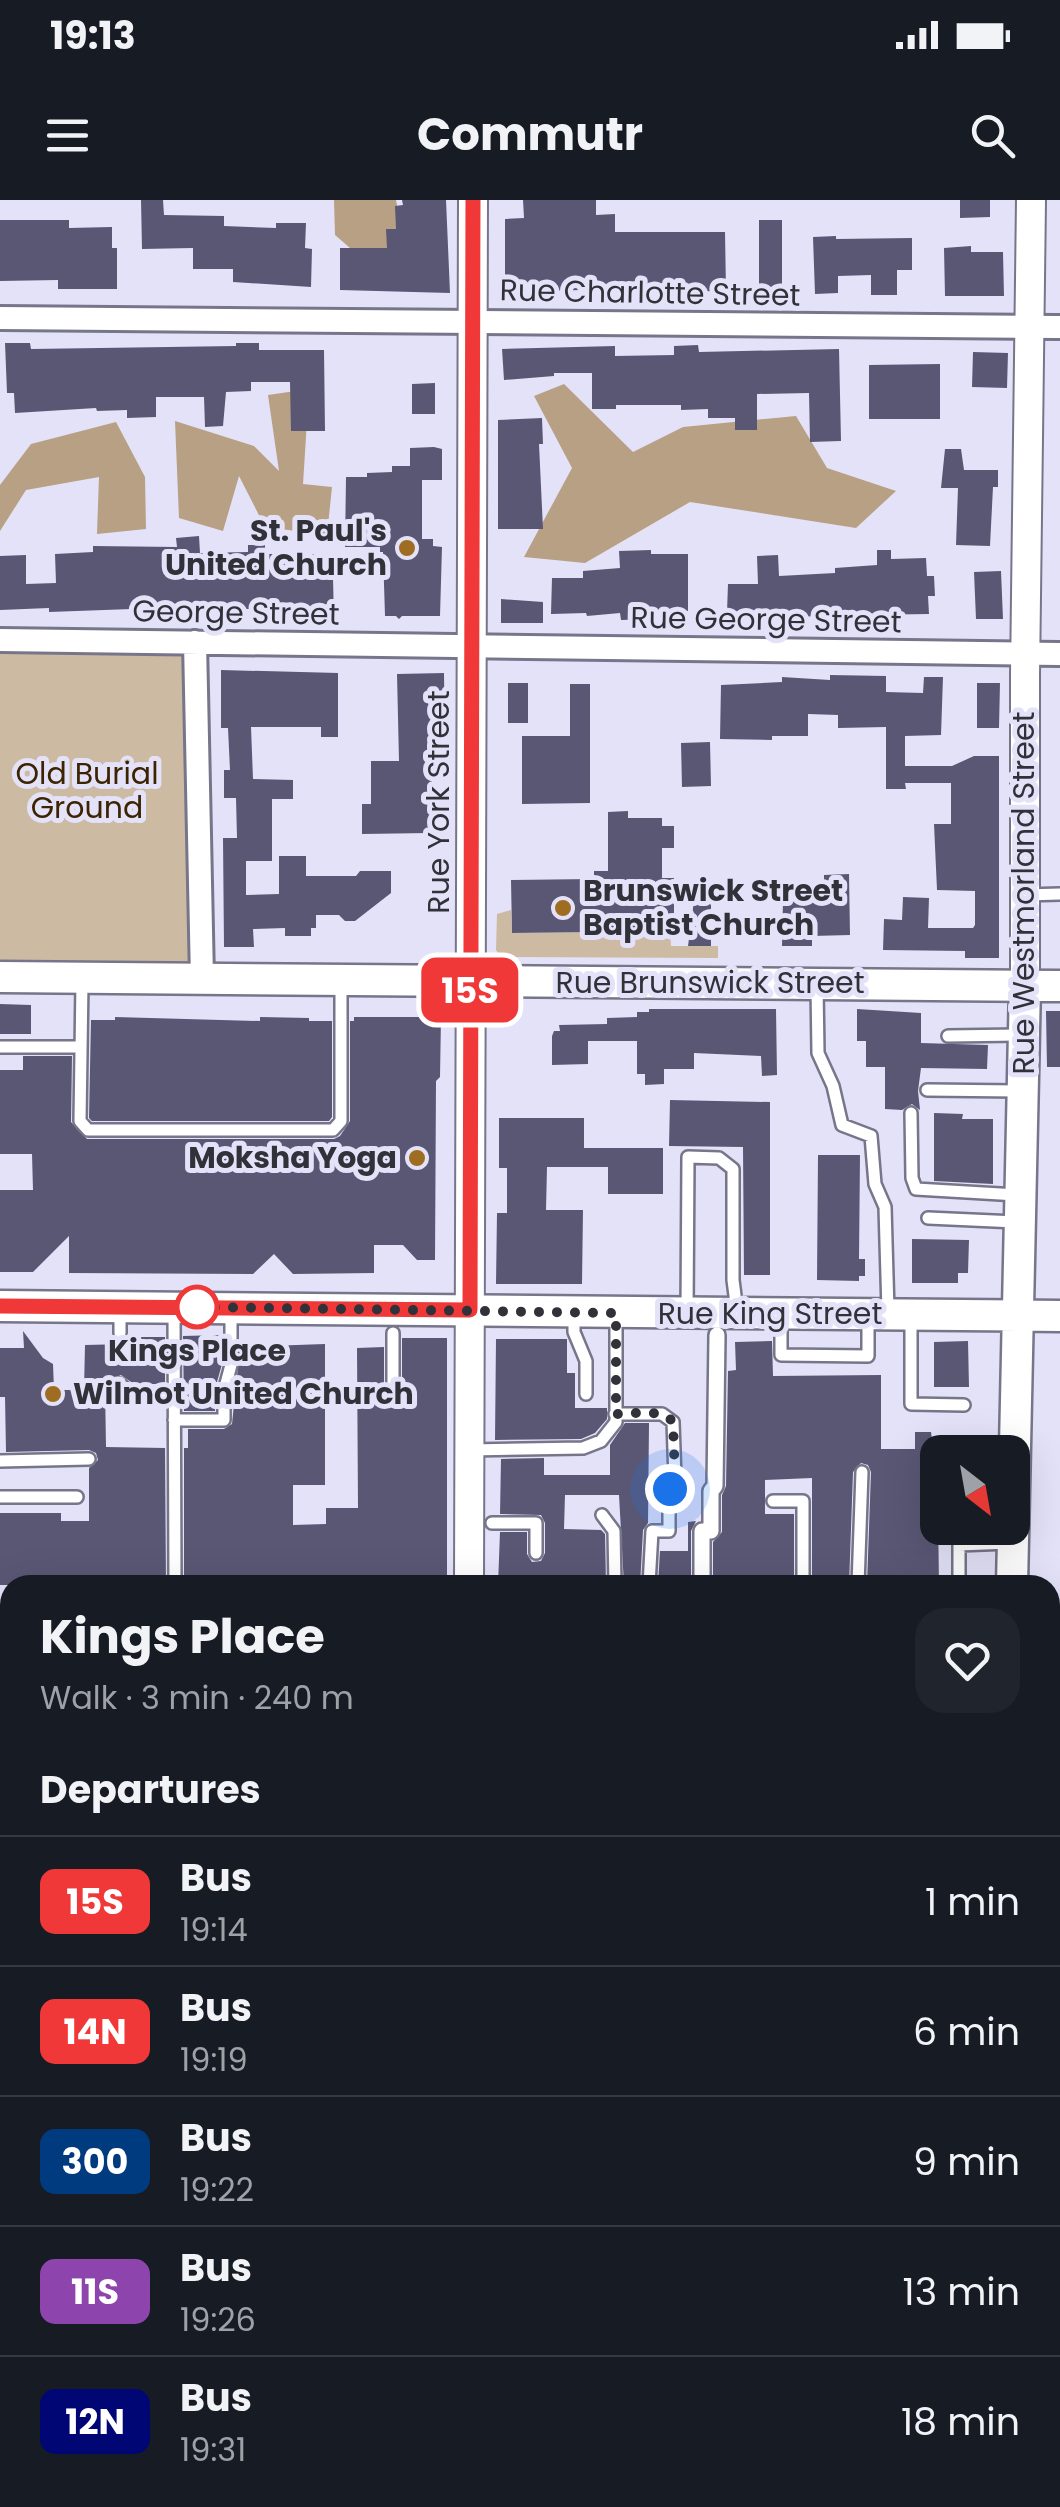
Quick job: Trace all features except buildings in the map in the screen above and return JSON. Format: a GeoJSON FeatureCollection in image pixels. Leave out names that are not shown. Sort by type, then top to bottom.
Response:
{"type":"FeatureCollection","features":[{"type":"Feature","properties":{"kind":"main road","name":"Rue Brunswick Street"},"geometry":{"type":"LineString","coordinates":[[0,977],[1060,986]]}},
{"type":"Feature","properties":{"kind":"main road","name":"Rue Westmorland Street"},"geometry":{"type":"LineString","coordinates":[[1015,1435],[1026,985]]}},
{"type":"Feature","properties":{"kind":"main road","name":"Rue King Street"},"geometry":{"type":"LineString","coordinates":[[0,1306],[120,1320],[174,1307],[687,1314],[727,1325],[781,1316],[1060,1316]]}},
{"type":"Feature","properties":{"kind":"main road","name":"Rue Westmorland Street"},"geometry":{"type":"LineString","coordinates":[[1012,1575],[1013,1545]]}},
{"type":"Feature","properties":{"kind":"street","name":"Rue York Street"},"geometry":{"type":"LineString","coordinates":[[469,1575],[473,200]]}},
{"type":"Feature","properties":{"kind":"street","name":"Rue Westmorland Street"},"geometry":{"type":"LineString","coordinates":[[1026,985],[1031,200]]}},
{"type":"Feature","properties":{"kind":"street","name":"Rue Charlotte Street"},"geometry":{"type":"LineString","coordinates":[[0,318],[1060,327]]}},
{"type":"Feature","properties":{"kind":"street","name":"George Street"},"geometry":{"type":"LineString","coordinates":[[0,640],[472,647]]}},
{"type":"Feature","properties":{"kind":"street"},"geometry":{"type":"LineString","coordinates":[[195,642],[202,979]]}},
{"type":"Feature","properties":{"kind":"street","name":"Rue George Street"},"geometry":{"type":"LineString","coordinates":[[472,647],[1060,654]]}},
{"type":"Feature","properties":{"kind":"street"},"geometry":{"type":"LineString","coordinates":[[702,1575],[702,1531],[710,1531],[727,1325]]}},
{"type":"Feature","properties":{"kind":"lane"},"geometry":{"type":"LineString","coordinates":[[1025,894],[1060,894]]}},
{"type":"Feature","properties":{"kind":"lane"},"geometry":{"type":"LineString","coordinates":[[82,978],[80,1121],[88,1130],[333,1130],[341,1122],[342,980]]}},
{"type":"Feature","properties":{"kind":"lane"},"geometry":{"type":"LineString","coordinates":[[817,984],[818,1053],[834,1086],[842,1124],[871,1136],[875,1184],[885,1207],[889,1315],[911,1404],[964,1405]]}},
{"type":"Feature","properties":{"kind":"lane"},"geometry":{"type":"LineString","coordinates":[[948,1036],[1024,1036]]}},
{"type":"Feature","properties":{"kind":"lane"},"geometry":{"type":"LineString","coordinates":[[0,1048],[81,1047]]}},
{"type":"Feature","properties":{"kind":"lane"},"geometry":{"type":"LineString","coordinates":[[928,1090],[1023,1090]]}},
{"type":"Feature","properties":{"kind":"lane"},"geometry":{"type":"LineString","coordinates":[[911,1113],[912,1178],[916,1190],[1020,1209]]}},
{"type":"Feature","properties":{"kind":"lane"},"geometry":{"type":"LineString","coordinates":[[687,1314],[688,1157],[719,1158],[733,1169],[733,1280],[727,1325]]}},
{"type":"Feature","properties":{"kind":"lane"},"geometry":{"type":"LineString","coordinates":[[928,1218],[1020,1209]]}},
{"type":"Feature","properties":{"kind":"lane"},"geometry":{"type":"LineString","coordinates":[[174,1307],[175,1575]]}},
{"type":"Feature","properties":{"kind":"lane"},"geometry":{"type":"LineString","coordinates":[[174,1420],[224,1420],[224,1391],[231,1364],[231,1308]]}},
{"type":"Feature","properties":{"kind":"lane"},"geometry":{"type":"LineString","coordinates":[[574,1313],[574,1332],[586,1362],[586,1394]]}},
{"type":"Feature","properties":{"kind":"lane"},"geometry":{"type":"LineString","coordinates":[[470,1450],[583,1448],[609,1434],[616,1414],[616,1313]]}},
{"type":"Feature","properties":{"kind":"lane"},"geometry":{"type":"LineString","coordinates":[[781,1316],[781,1356],[868,1356],[889,1315]]}},
{"type":"Feature","properties":{"kind":"lane"},"geometry":{"type":"LineString","coordinates":[[393,1399],[394,1334]]}},
{"type":"Feature","properties":{"kind":"lane"},"geometry":{"type":"LineString","coordinates":[[120,1384],[130,1394],[174,1394]]}},
{"type":"Feature","properties":{"kind":"lane"},"geometry":{"type":"LineString","coordinates":[[616,1414],[662,1414],[673,1422],[675,1479],[668,1496],[669,1532],[652,1531],[650,1575]]}},
{"type":"Feature","properties":{"kind":"lane"},"geometry":{"type":"LineString","coordinates":[[0,1460],[89,1459]]}},
{"type":"Feature","properties":{"kind":"lane"},"geometry":{"type":"LineString","coordinates":[[858,1575],[862,1472]]}},
{"type":"Feature","properties":{"kind":"lane"},"geometry":{"type":"LineString","coordinates":[[0,1496],[77,1496]]}},
{"type":"Feature","properties":{"kind":"lane"},"geometry":{"type":"LineString","coordinates":[[773,1501],[803,1501],[804,1575]]}},
{"type":"Feature","properties":{"kind":"lane"},"geometry":{"type":"LineString","coordinates":[[602,1515],[614,1531],[614,1575]]}},
{"type":"Feature","properties":{"kind":"lane"},"geometry":{"type":"LineString","coordinates":[[492,1522],[536,1523],[536,1553]]}},
{"type":"Feature","properties":{"kind":"lane"},"geometry":{"type":"LineString","coordinates":[[959,1545],[959,1575]]}},
{"type":"Feature","properties":{"kind":"green space","name":"Old Burial Ground"},"geometry":{"type":"Polygon","coordinates":[[[0,640],[195,642],[202,979],[0,977],[0,640]]]}},
{"type":"Feature","properties":{"kind":"green space"},"geometry":{"type":"Polygon","coordinates":[[[511,910],[512,933],[670,931],[671,946],[718,946],[718,958],[501,957],[496,950],[497,914],[511,910]]]}},
{"type":"Feature","properties":{"kind":"shaded area"},"geometry":{"type":"Polygon","coordinates":[[[334,200],[396,200],[407,258],[379,273],[335,235],[334,200]]]}},
{"type":"Feature","properties":{"kind":"shaded area"},"geometry":{"type":"Polygon","coordinates":[[[564,384],[633,452],[683,427],[796,416],[827,468],[896,491],[856,528],[690,502],[585,563],[524,557],[572,468],[534,396],[564,384]]]}},
{"type":"Feature","properties":{"kind":"shaded area"},"geometry":{"type":"Polygon","coordinates":[[[309,389],[303,484],[332,487],[327,535],[265,527],[239,476],[223,531],[179,518],[175,421],[254,446],[279,471],[268,395],[309,389]]]}},
{"type":"Feature","properties":{"kind":"shaded area"},"geometry":{"type":"Polygon","coordinates":[[[116,422],[145,477],[146,529],[97,534],[99,477],[26,490],[0,531],[0,485],[31,444],[116,422]]]}},
{"type":"Feature","properties":{"kind":"bus line","name":"15S"},"geometry":{"type":"LineString","coordinates":[[0,1306],[470,1310],[473,200]]}},
{"type":"Feature","properties":{"kind":"place","name":"St. Paul's United Church"},"geometry":{"type":"Point","coordinates":[407,548]}},
{"type":"Feature","properties":{"kind":"place","name":"Brunswick Street Baptist Church"},"geometry":{"type":"Point","coordinates":[563,908]}},
{"type":"Feature","properties":{"kind":"place","name":"Moksha Yoga"},"geometry":{"type":"Point","coordinates":[417,1158]}},
{"type":"Feature","properties":{"kind":"place","name":"Kings Place"},"geometry":{"type":"Point","coordinates":[197,1307]}},
{"type":"Feature","properties":{"kind":"place","name":"Wilmot United Church"},"geometry":{"type":"Point","coordinates":[53,1394]}},
{"type":"Feature","properties":{"kind":"route"},"geometry":{"type":"LineString","coordinates":[[197,1307],[616,1313],[616,1414],[670,1417],[675,1479],[670,1489]]}}]}
